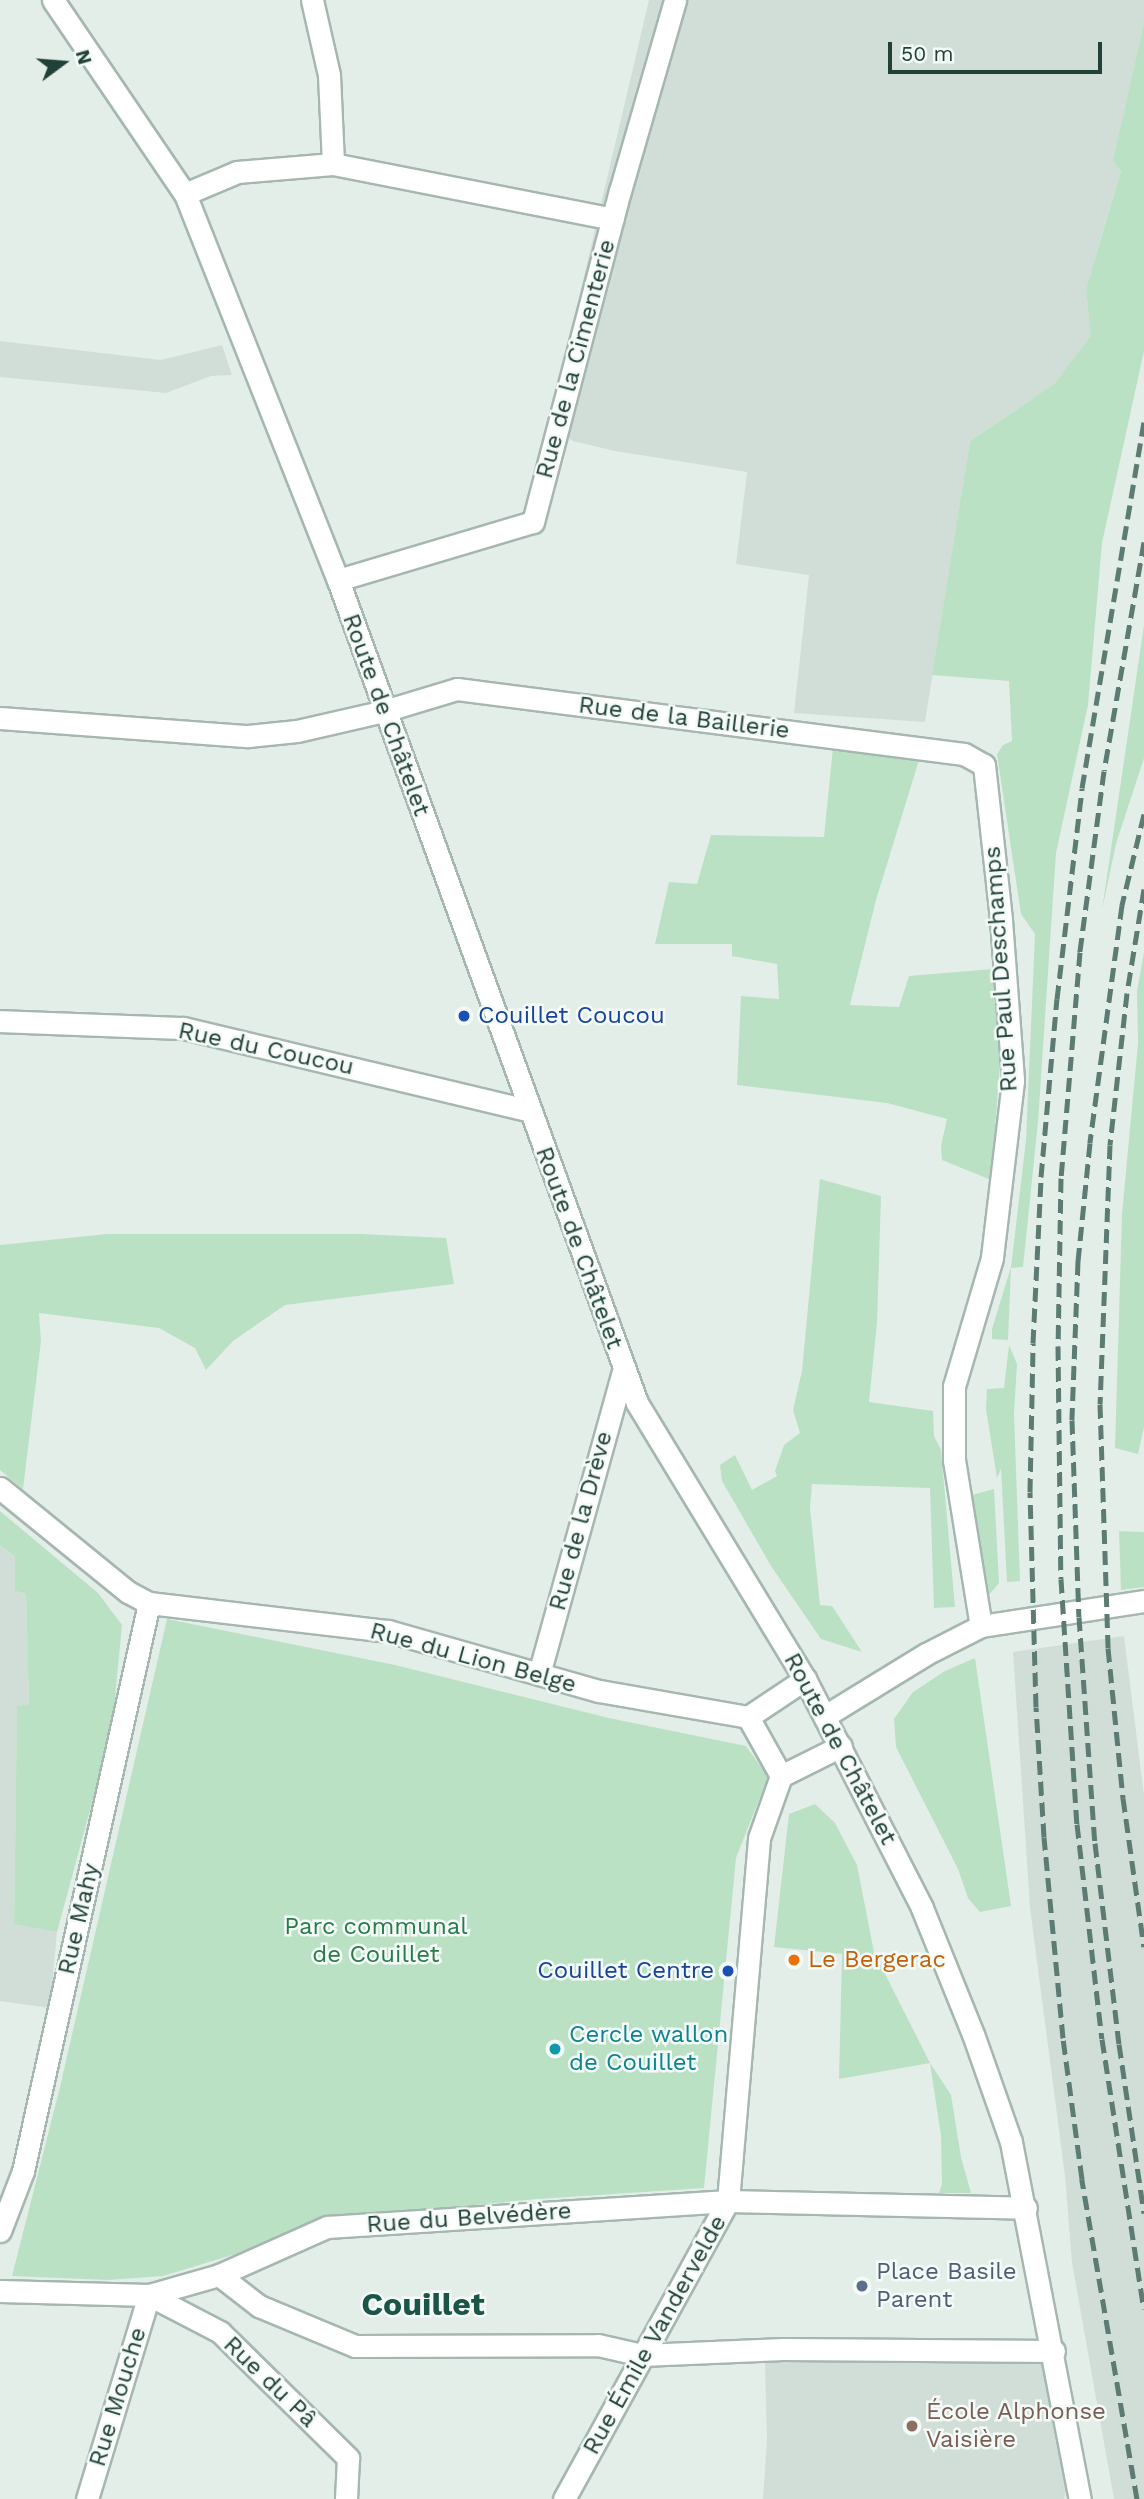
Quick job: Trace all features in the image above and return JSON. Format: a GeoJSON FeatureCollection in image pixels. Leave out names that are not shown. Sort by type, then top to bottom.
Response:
{"type":"FeatureCollection","features":[{"type":"Feature","properties":{"kind":"street","name":"Route de Châtelet"},"geometry":{"type":"LineString","coordinates":[[53,0],[185,194],[338,580],[636,1403],[805,1679],[922,1908],[973,2034],[1012,2142],[1054,2351],[1080,2499]]}},
{"type":"Feature","properties":{"kind":"street"},"geometry":{"type":"LineString","coordinates":[[312,0],[329,75],[333,164]]}},
{"type":"Feature","properties":{"kind":"street","name":"Rue de la Cimenterie"},"geometry":{"type":"LineString","coordinates":[[338,580],[533,522],[613,219],[675,0]]}},
{"type":"Feature","properties":{"kind":"street"},"geometry":{"type":"LineString","coordinates":[[185,194],[237,172],[333,164],[613,219]]}},
{"type":"Feature","properties":{"kind":"street","name":"Rue de la Baillerie"},"geometry":{"type":"LineString","coordinates":[[0,718],[248,736],[298,731],[384,711],[457,689],[964,754],[984,765]]}},
{"type":"Feature","properties":{"kind":"street","name":"Rue Paul Deschamps"},"geometry":{"type":"LineString","coordinates":[[981,1626],[954,1460],[954,1385],[992,1258],[1013,1081],[1001,920],[984,765]]}},
{"type":"Feature","properties":{"kind":"street","name":"Rue du Coucou"},"geometry":{"type":"LineString","coordinates":[[0,1021],[183,1028],[528,1110]]}},
{"type":"Feature","properties":{"kind":"street","name":"Rue de la Drève"},"geometry":{"type":"LineString","coordinates":[[539,1674],[624,1368]]}},
{"type":"Feature","properties":{"kind":"street","name":"Rue du Lion Belge"},"geometry":{"type":"LineString","coordinates":[[0,1488],[128,1592],[149,1603],[388,1631],[599,1691],[748,1717]]}},
{"type":"Feature","properties":{"kind":"street"},"geometry":{"type":"LineString","coordinates":[[825,1716],[926,1654],[981,1626],[1144,1601]]}},
{"type":"Feature","properties":{"kind":"street","name":"Rue Mahy"},"geometry":{"type":"LineString","coordinates":[[0,2231],[23,2171],[149,1603]]}},
{"type":"Feature","properties":{"kind":"street"},"geometry":{"type":"LineString","coordinates":[[805,1679],[748,1717],[781,1776],[841,1746]]}},
{"type":"Feature","properties":{"kind":"street","name":"Rue Émile Vandervelde"},"geometry":{"type":"LineString","coordinates":[[564,2499],[620,2403],[642,2355],[728,2201],[759,1838],[781,1776]]}},
{"type":"Feature","properties":{"kind":"street"},"geometry":{"type":"LineString","coordinates":[[728,2201],[1026,2208]]}},
{"type":"Feature","properties":{"kind":"street","name":"Rue du Belvédère"},"geometry":{"type":"LineString","coordinates":[[0,2291],[149,2295],[219,2275],[327,2227],[728,2201]]}},
{"type":"Feature","properties":{"kind":"street"},"geometry":{"type":"LineString","coordinates":[[219,2275],[259,2306],[355,2346],[598,2345],[642,2355],[783,2349],[1054,2351]]}},
{"type":"Feature","properties":{"kind":"street","name":"Rue Mouche"},"geometry":{"type":"LineString","coordinates":[[87,2499],[149,2295]]}},
{"type":"Feature","properties":{"kind":"street","name":"Rue du Pâ"},"geometry":{"type":"LineString","coordinates":[[149,2295],[220,2332],[348,2458],[346,2499]]}},
{"type":"Feature","properties":{"kind":"shaded area"},"geometry":{"type":"Polygon","coordinates":[[[649,0],[1144,0],[1144,22],[1114,160],[1121,171],[1086,289],[1092,336],[1054,384],[970,441],[925,722],[794,713],[809,575],[736,564],[747,472],[615,451],[573,441],[557,430],[581,289],[649,0]]]}},
{"type":"Feature","properties":{"kind":"shaded area"},"geometry":{"type":"Polygon","coordinates":[[[0,341],[161,360],[222,345],[232,375],[211,376],[166,393],[0,377],[0,341]]]}},
{"type":"Feature","properties":{"kind":"shaded area"},"geometry":{"type":"Polygon","coordinates":[[[0,1545],[15,1556],[15,1591],[26,1594],[29,1704],[17,1707],[14,1923],[57,1932],[50,2008],[0,2001],[0,1545]]]}},
{"type":"Feature","properties":{"kind":"shaded area"},"geometry":{"type":"Polygon","coordinates":[[[1124,1636],[1144,1795],[1144,2499],[1114,2499],[1072,2263],[1065,2176],[1030,1908],[1013,1652],[1124,1636]]]}},
{"type":"Feature","properties":{"kind":"shaded area","name":"École Alphonse Vaisière"},"geometry":{"type":"Polygon","coordinates":[[[783,2349],[1029,2351],[1043,2364],[1069,2477],[1064,2499],[763,2499],[767,2440],[765,2363],[783,2349]]]}},
{"type":"Feature","properties":{"kind":"green space"},"geometry":{"type":"Polygon","coordinates":[[[1144,22],[1144,351],[1102,543],[1088,705],[1056,853],[1038,1122],[1023,1267],[1011,1268],[1008,1340],[992,1339],[992,1329],[1011,1267],[1026,1140],[1035,934],[1021,914],[997,754],[1003,745],[1012,741],[1009,681],[932,675],[970,441],[1054,384],[1091,336],[1086,289],[1121,171],[1113,161],[1144,22]]]}},
{"type":"Feature","properties":{"kind":"green space"},"geometry":{"type":"Polygon","coordinates":[[[1144,625],[1144,758],[1116,844],[1102,910],[1144,625]]]}},
{"type":"Feature","properties":{"kind":"green space"},"geometry":{"type":"Polygon","coordinates":[[[833,748],[919,760],[876,900],[850,1005],[899,1007],[909,976],[993,969],[1000,1065],[991,1180],[942,1160],[941,1146],[947,1119],[887,1103],[737,1085],[741,996],[779,999],[777,964],[732,956],[732,944],[655,944],[669,882],[697,884],[711,835],[824,837],[833,748]]]}},
{"type":"Feature","properties":{"kind":"green space"},"geometry":{"type":"Polygon","coordinates":[[[1144,952],[1144,1427],[1138,1454],[1115,1448],[1122,1214],[1138,1043],[1137,991],[1144,952]]]}},
{"type":"Feature","properties":{"kind":"green space"},"geometry":{"type":"Polygon","coordinates":[[[820,1179],[881,1196],[877,1323],[869,1402],[933,1411],[934,1436],[941,1450],[955,1607],[934,1608],[930,1488],[812,1484],[810,1508],[820,1605],[832,1606],[862,1652],[821,1639],[771,1566],[722,1481],[720,1465],[735,1455],[752,1490],[777,1476],[775,1471],[784,1445],[800,1433],[793,1410],[802,1371],[820,1179]]]}},
{"type":"Feature","properties":{"kind":"green space"},"geometry":{"type":"Polygon","coordinates":[[[107,1234],[361,1234],[446,1238],[454,1284],[285,1305],[233,1341],[206,1370],[195,1348],[159,1328],[39,1313],[41,1341],[23,1489],[0,1470],[0,1245],[107,1234]]]}},
{"type":"Feature","properties":{"kind":"green space"},"geometry":{"type":"Polygon","coordinates":[[[1009,1345],[1017,1364],[1014,1414],[1020,1581],[1007,1582],[1001,1469],[997,1478],[986,1409],[987,1389],[1004,1388],[1009,1345]]]}},
{"type":"Feature","properties":{"kind":"green space"},"geometry":{"type":"Polygon","coordinates":[[[994,1489],[999,1583],[989,1595],[972,1495],[994,1489]]]}},
{"type":"Feature","properties":{"kind":"green space"},"geometry":{"type":"Polygon","coordinates":[[[0,1511],[98,1593],[122,1625],[112,1729],[57,1932],[14,1924],[17,1706],[29,1704],[26,1594],[15,1591],[15,1556],[0,1545],[0,1511]]]}},
{"type":"Feature","properties":{"kind":"green space"},"geometry":{"type":"Polygon","coordinates":[[[1119,1531],[1144,1532],[1144,1587],[1121,1590],[1119,1531]]]}},
{"type":"Feature","properties":{"kind":"green space","name":"Parc communal de Couillet"},"geometry":{"type":"Polygon","coordinates":[[[167,1619],[395,1665],[609,1718],[746,1746],[768,1777],[736,1858],[704,2188],[538,2199],[318,2220],[249,2250],[163,2276],[108,2280],[12,2276],[60,2087],[167,1619]]]}},
{"type":"Feature","properties":{"kind":"green space"},"geometry":{"type":"Polygon","coordinates":[[[975,1658],[1011,1906],[980,1912],[968,1898],[958,1869],[896,1747],[894,1719],[913,1692],[945,1671],[975,1658]]]}},
{"type":"Feature","properties":{"kind":"green space"},"geometry":{"type":"Polygon","coordinates":[[[815,1804],[835,1823],[857,1865],[874,1952],[930,2063],[839,2079],[842,1954],[774,1947],[789,1814],[815,1804]]]}},
{"type":"Feature","properties":{"kind":"green space"},"geometry":{"type":"Polygon","coordinates":[[[930,2063],[951,2095],[961,2157],[971,2193],[939,2193],[942,2184],[941,2136],[930,2063]]]}},
{"type":"Feature","properties":{"kind":"railway"},"geometry":{"type":"LineString","coordinates":[[1137,2499],[1082,2179],[1063,2038],[1044,1837],[1036,1707],[1030,1492],[1033,1343],[1041,1177],[1057,999],[1082,788],[1144,422]]}},
{"type":"Feature","properties":{"kind":"railway"},"geometry":{"type":"LineString","coordinates":[[1144,542],[1104,771],[1080,952],[1061,1178],[1058,1346],[1061,1579],[1077,1824],[1102,2039],[1144,2309]]}},
{"type":"Feature","properties":{"kind":"railway"},"geometry":{"type":"LineString","coordinates":[[1144,814],[1122,905],[1090,1143],[1078,1261],[1072,1420],[1079,1617],[1095,1843],[1119,2044],[1144,2213]]}},
{"type":"Feature","properties":{"kind":"railway"},"geometry":{"type":"LineString","coordinates":[[1144,889],[1127,993],[1110,1145],[1100,1404],[1108,1648],[1123,1798],[1144,1947]]}},
{"type":"Feature","properties":{"kind":"place","name":"Couillet Coucou"},"geometry":{"type":"Point","coordinates":[464,1016]}},
{"type":"Feature","properties":{"kind":"place","name":"Le Bergerac"},"geometry":{"type":"Point","coordinates":[794,1960]}},
{"type":"Feature","properties":{"kind":"place","name":"Couillet Centre"},"geometry":{"type":"Point","coordinates":[728,1971]}},
{"type":"Feature","properties":{"kind":"place","name":"Cercle wallon de Couillet"},"geometry":{"type":"Point","coordinates":[555,2049]}},
{"type":"Feature","properties":{"kind":"place","name":"Place Basile Parent"},"geometry":{"type":"Point","coordinates":[862,2286]}},
{"type":"Feature","properties":{"kind":"place","name":"École Alphonse Vaisière"},"geometry":{"type":"Point","coordinates":[912,2426]}},
{"type":"Feature","properties":{"kind":"district","name":"Couillet"},"geometry":{"type":"Point","coordinates":[423,2304]}}]}
